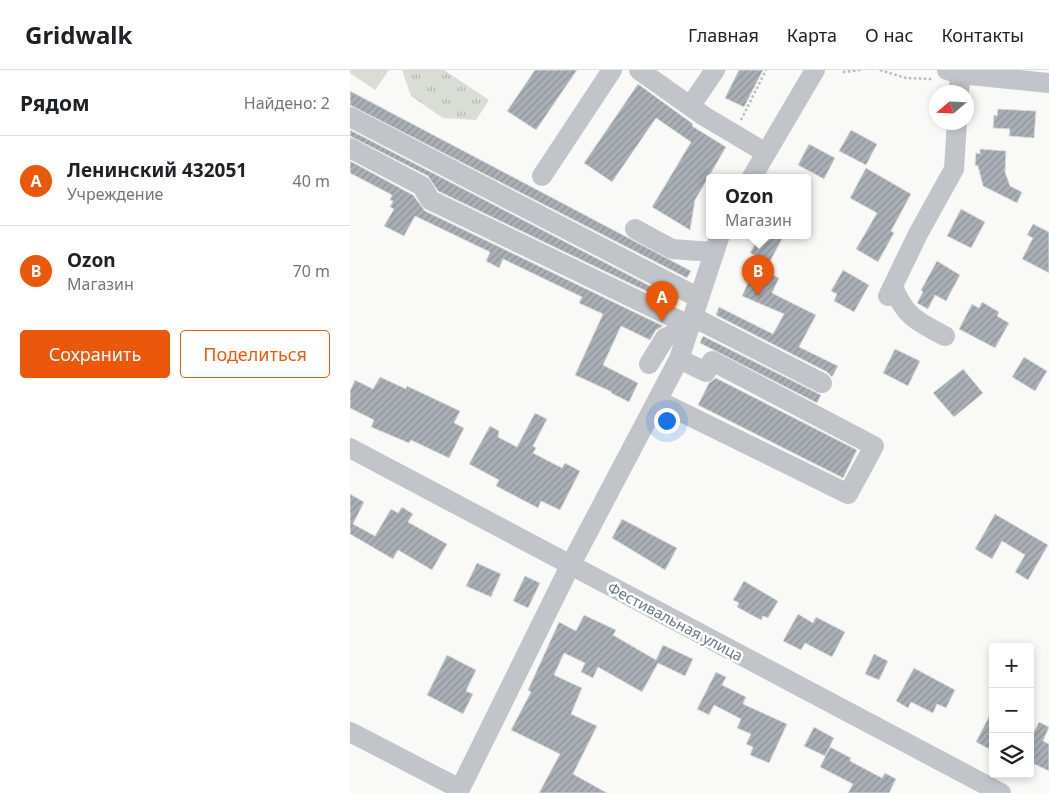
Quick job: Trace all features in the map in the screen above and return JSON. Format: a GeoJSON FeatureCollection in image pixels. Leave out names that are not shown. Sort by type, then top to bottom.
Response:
{"type":"FeatureCollection","features":[{"type":"Feature","properties":{"kind":"street"},"geometry":{"type":"LineString","coordinates":[[542,176],[612,70]]}},
{"type":"Feature","properties":{"kind":"street"},"geometry":{"type":"LineString","coordinates":[[639,70],[733,134],[766,153]]}},
{"type":"Feature","properties":{"kind":"street"},"geometry":{"type":"LineString","coordinates":[[691,105],[715,70]]}},
{"type":"Feature","properties":{"kind":"street"},"geometry":{"type":"LineString","coordinates":[[754,174],[812,72]]}},
{"type":"Feature","properties":{"kind":"street"},"geometry":{"type":"LineString","coordinates":[[955,77],[1005,74],[1049,83]]}},
{"type":"Feature","properties":{"kind":"street"},"geometry":{"type":"LineString","coordinates":[[350,116],[699,298]]}},
{"type":"Feature","properties":{"kind":"street"},"geometry":{"type":"LineString","coordinates":[[945,336],[914,320],[890,291],[918,234],[954,169],[956,130]]}},
{"type":"Feature","properties":{"kind":"street"},"geometry":{"type":"LineString","coordinates":[[350,148],[422,186],[430,200],[822,383]]}},
{"type":"Feature","properties":{"kind":"street"},"geometry":{"type":"LineString","coordinates":[[350,732],[459,791],[570,566],[659,401],[678,360],[717,243],[672,249],[635,229]]}},
{"type":"Feature","properties":{"kind":"street"},"geometry":{"type":"LineString","coordinates":[[649,364],[665,338],[692,321]]}},
{"type":"Feature","properties":{"kind":"street"},"geometry":{"type":"LineString","coordinates":[[659,401],[848,494],[874,446],[712,361],[706,372],[678,360]]}},
{"type":"Feature","properties":{"kind":"street","name":"Фестивальная улица"},"geometry":{"type":"LineString","coordinates":[[350,448],[1001,793]]}},
{"type":"Feature","properties":{"kind":"path"},"geometry":{"type":"LineString","coordinates":[[733,134],[766,70]]}},
{"type":"Feature","properties":{"kind":"path"},"geometry":{"type":"LineString","coordinates":[[843,72],[861,70]]}},
{"type":"Feature","properties":{"kind":"path"},"geometry":{"type":"LineString","coordinates":[[880,70],[906,78],[939,79],[955,77]]}},
{"type":"Feature","properties":{"kind":"green space"},"geometry":{"type":"Polygon","coordinates":[[[350,70],[389,70],[375,90],[350,73],[350,70]]]}},
{"type":"Feature","properties":{"kind":"green space"},"geometry":{"type":"Polygon","coordinates":[[[402,70],[444,70],[489,100],[476,120],[443,118],[411,96],[402,70]]]}},
{"type":"Feature","properties":{"kind":"building"},"geometry":{"type":"Polygon","coordinates":[[[535,70],[577,70],[536,130],[507,111],[535,70]]]}},
{"type":"Feature","properties":{"kind":"building"},"geometry":{"type":"Polygon","coordinates":[[[739,70],[763,70],[744,107],[725,98],[739,70]]]}},
{"type":"Feature","properties":{"kind":"building"},"geometry":{"type":"Polygon","coordinates":[[[638,84],[693,124],[692,126],[726,147],[710,174],[706,174],[706,181],[695,200],[690,230],[652,207],[691,142],[656,118],[612,182],[584,163],[638,84]]]}},
{"type":"Feature","properties":{"kind":"building"},"geometry":{"type":"Polygon","coordinates":[[[350,91],[691,271],[687,278],[350,105],[350,91]]]}},
{"type":"Feature","properties":{"kind":"building"},"geometry":{"type":"Polygon","coordinates":[[[998,109],[1036,111],[1034,138],[1009,136],[1010,129],[993,128],[994,115],[997,116],[998,109]]]}},
{"type":"Feature","properties":{"kind":"building"},"geometry":{"type":"Polygon","coordinates":[[[350,130],[675,299],[673,304],[438,191],[428,176],[350,136],[350,130]]]}},
{"type":"Feature","properties":{"kind":"building"},"geometry":{"type":"Polygon","coordinates":[[[851,130],[877,144],[866,165],[839,151],[851,130]]]}},
{"type":"Feature","properties":{"kind":"building"},"geometry":{"type":"Polygon","coordinates":[[[809,144],[835,158],[824,179],[798,165],[809,144]]]}},
{"type":"Feature","properties":{"kind":"building"},"geometry":{"type":"Polygon","coordinates":[[[980,149],[1006,151],[1005,172],[1010,186],[1022,192],[1017,203],[983,186],[978,166],[975,165],[976,153],[980,154],[980,149]]]}},
{"type":"Feature","properties":{"kind":"building"},"geometry":{"type":"Polygon","coordinates":[[[350,161],[413,195],[425,211],[663,326],[656,330],[650,340],[621,326],[603,365],[638,383],[629,402],[575,375],[603,314],[579,303],[582,297],[503,259],[499,268],[486,261],[490,252],[415,216],[404,236],[384,226],[394,209],[390,207],[393,201],[390,200],[392,195],[350,173],[350,161]]]}},
{"type":"Feature","properties":{"kind":"building"},"geometry":{"type":"Polygon","coordinates":[[[866,168],[911,194],[891,231],[894,233],[878,262],[856,249],[877,213],[850,198],[866,168]]]}},
{"type":"Feature","properties":{"kind":"building"},"geometry":{"type":"Polygon","coordinates":[[[961,209],[985,222],[971,248],[947,236],[961,209]]]}},
{"type":"Feature","properties":{"kind":"building"},"geometry":{"type":"Polygon","coordinates":[[[1033,224],[1049,232],[1049,273],[1022,259],[1033,238],[1027,235],[1033,224]]]}},
{"type":"Feature","properties":{"kind":"building"},"geometry":{"type":"Polygon","coordinates":[[[758,239],[782,239],[765,271],[779,278],[772,293],[816,315],[799,347],[838,366],[832,377],[827,372],[716,315],[719,307],[773,334],[784,314],[742,296],[759,258],[750,253],[758,239]]]}},
{"type":"Feature","properties":{"kind":"building"},"geometry":{"type":"Polygon","coordinates":[[[937,261],[960,275],[946,301],[935,295],[928,309],[917,303],[923,292],[921,290],[937,261]]]}},
{"type":"Feature","properties":{"kind":"building"},"geometry":{"type":"Polygon","coordinates":[[[843,270],[869,285],[854,312],[834,301],[837,294],[831,291],[843,270]]]}},
{"type":"Feature","properties":{"kind":"building"},"geometry":{"type":"Polygon","coordinates":[[[982,302],[999,312],[997,316],[1009,323],[995,348],[959,329],[972,304],[979,308],[982,302]]]}},
{"type":"Feature","properties":{"kind":"building"},"geometry":{"type":"Polygon","coordinates":[[[703,336],[821,395],[817,403],[700,343],[703,336]]]}},
{"type":"Feature","properties":{"kind":"building"},"geometry":{"type":"Polygon","coordinates":[[[895,349],[920,361],[908,386],[883,373],[895,349]]]}},
{"type":"Feature","properties":{"kind":"building"},"geometry":{"type":"Polygon","coordinates":[[[1024,357],[1047,371],[1035,391],[1012,377],[1024,357]]]}},
{"type":"Feature","properties":{"kind":"building"},"geometry":{"type":"Polygon","coordinates":[[[963,369],[983,393],[954,417],[933,393],[963,369]]]}},
{"type":"Feature","properties":{"kind":"building"},"geometry":{"type":"Polygon","coordinates":[[[380,377],[406,389],[407,386],[460,411],[454,423],[464,428],[449,458],[411,440],[409,443],[371,427],[374,420],[350,408],[350,391],[355,380],[373,389],[380,377]]]}},
{"type":"Feature","properties":{"kind":"building"},"geometry":{"type":"Polygon","coordinates":[[[716,378],[857,450],[843,478],[698,405],[709,383],[716,378]]]}},
{"type":"Feature","properties":{"kind":"building"},"geometry":{"type":"Polygon","coordinates":[[[535,413],[547,419],[533,446],[536,448],[533,453],[562,468],[565,463],[580,471],[560,510],[541,501],[538,508],[496,486],[499,480],[469,464],[490,426],[499,431],[498,437],[517,447],[535,413]]]}},
{"type":"Feature","properties":{"kind":"building"},"geometry":{"type":"Polygon","coordinates":[[[350,494],[364,502],[353,524],[375,536],[391,509],[398,513],[402,507],[413,514],[408,522],[447,544],[432,570],[398,550],[393,559],[350,534],[350,494]]]}},
{"type":"Feature","properties":{"kind":"building"},"geometry":{"type":"Polygon","coordinates":[[[995,514],[1048,545],[1028,580],[1015,572],[1025,555],[1002,541],[992,559],[975,549],[995,514]]]}},
{"type":"Feature","properties":{"kind":"building"},"geometry":{"type":"Polygon","coordinates":[[[622,519],[677,548],[665,570],[612,538],[622,519]]]}},
{"type":"Feature","properties":{"kind":"building"},"geometry":{"type":"Polygon","coordinates":[[[477,563],[501,574],[491,597],[466,586],[477,563]]]}},
{"type":"Feature","properties":{"kind":"building"},"geometry":{"type":"Polygon","coordinates":[[[525,576],[540,583],[528,608],[513,601],[525,576]]]}},
{"type":"Feature","properties":{"kind":"building"},"geometry":{"type":"Polygon","coordinates":[[[744,581],[778,601],[768,618],[763,616],[761,620],[737,607],[739,603],[733,600],[744,581]]]}},
{"type":"Feature","properties":{"kind":"building"},"geometry":{"type":"Polygon","coordinates":[[[798,614],[813,623],[816,617],[845,632],[832,657],[805,643],[801,650],[783,641],[798,614]]]}},
{"type":"Feature","properties":{"kind":"building"},"geometry":{"type":"Polygon","coordinates":[[[584,615],[616,630],[613,635],[656,660],[663,645],[693,659],[685,676],[658,663],[642,692],[598,667],[593,678],[581,672],[585,663],[564,653],[554,675],[582,688],[571,714],[597,726],[573,774],[607,793],[539,793],[560,754],[511,730],[531,692],[528,690],[559,622],[576,631],[584,615]]]}},
{"type":"Feature","properties":{"kind":"building"},"geometry":{"type":"Polygon","coordinates":[[[874,654],[888,661],[879,680],[865,674],[874,654]]]}},
{"type":"Feature","properties":{"kind":"building"},"geometry":{"type":"Polygon","coordinates":[[[447,655],[476,670],[466,691],[473,694],[463,714],[427,695],[447,655]]]}},
{"type":"Feature","properties":{"kind":"building"},"geometry":{"type":"Polygon","coordinates":[[[914,668],[955,690],[946,708],[937,704],[933,713],[911,702],[908,708],[896,701],[914,668]]]}},
{"type":"Feature","properties":{"kind":"building"},"geometry":{"type":"Polygon","coordinates":[[[716,672],[726,677],[722,685],[746,697],[743,704],[787,724],[769,763],[750,755],[753,747],[746,744],[751,734],[737,728],[741,719],[714,705],[709,715],[697,709],[716,672]]]}},
{"type":"Feature","properties":{"kind":"building"},"geometry":{"type":"Polygon","coordinates":[[[989,717],[989,749],[976,742],[989,717]]]}},
{"type":"Feature","properties":{"kind":"building"},"geometry":{"type":"Polygon","coordinates":[[[1039,722],[1049,727],[1043,741],[1049,744],[1049,771],[1034,764],[1034,732],[1039,722]]]}},
{"type":"Feature","properties":{"kind":"building"},"geometry":{"type":"Polygon","coordinates":[[[814,727],[834,738],[825,756],[804,746],[814,727]]]}},
{"type":"Feature","properties":{"kind":"building"},"geometry":{"type":"Polygon","coordinates":[[[830,747],[851,758],[850,761],[882,778],[885,773],[896,779],[889,793],[848,793],[853,784],[820,767],[830,747]]]}},
{"type":"Feature","properties":{"kind":"place","name":"Ozon"},"geometry":{"type":"Point","coordinates":[758,296]}},
{"type":"Feature","properties":{"kind":"place","name":"Ленинский 432051"},"geometry":{"type":"Point","coordinates":[662,322]}}]}
